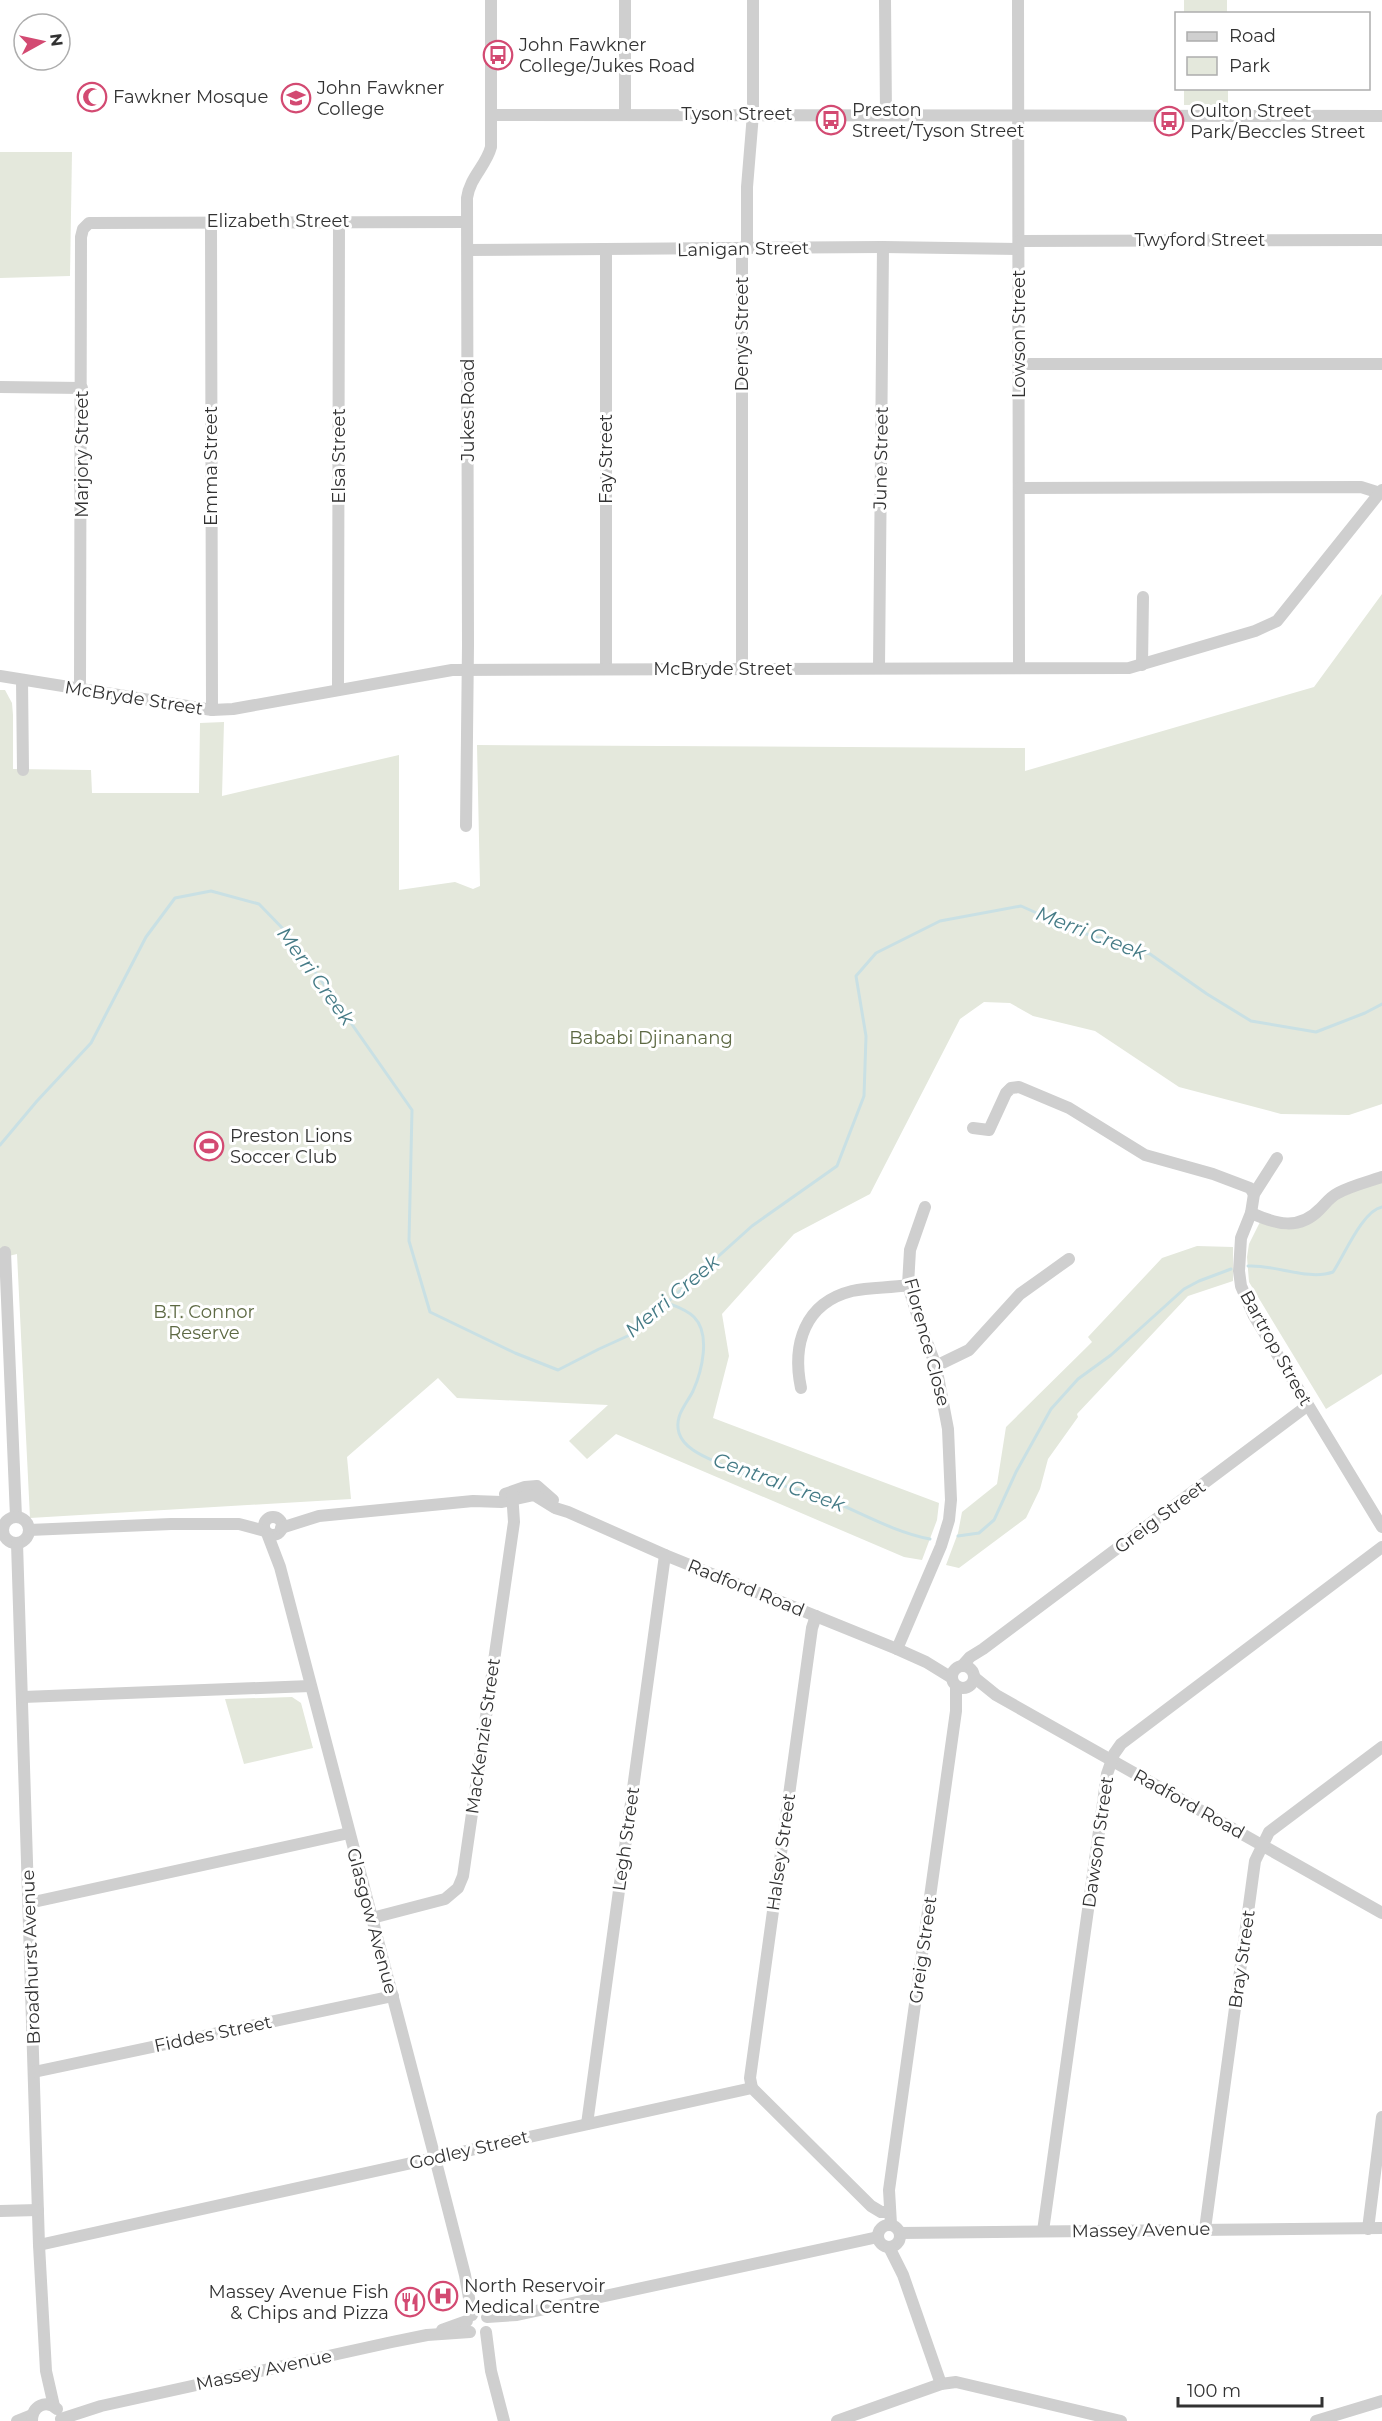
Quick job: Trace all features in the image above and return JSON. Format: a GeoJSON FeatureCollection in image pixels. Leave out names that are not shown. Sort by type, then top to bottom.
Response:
{"type":"FeatureCollection","features":[{"type":"Feature","properties":{"kind":"street","name":"Jukes Road"},"geometry":{"type":"LineString","coordinates":[[466,826],[467,222],[468,189],[475,174],[487,159],[491,147],[491,0]]}},
{"type":"Feature","properties":{"kind":"street"},"geometry":{"type":"LineString","coordinates":[[625,0],[625,114]]}},
{"type":"Feature","properties":{"kind":"street","name":"Denys Street"},"geometry":{"type":"LineString","coordinates":[[742,669],[742,250],[747,243],[747,187],[753,114],[753,0]]}},
{"type":"Feature","properties":{"kind":"street"},"geometry":{"type":"LineString","coordinates":[[885,0],[886,115]]}},
{"type":"Feature","properties":{"kind":"street","name":"Lowson Street"},"geometry":{"type":"LineString","coordinates":[[1018,0],[1019,667]]}},
{"type":"Feature","properties":{"kind":"street","name":"Tyson Street"},"geometry":{"type":"LineString","coordinates":[[491,115],[1382,116]]}},
{"type":"Feature","properties":{"kind":"street","name":"Emma Street"},"geometry":{"type":"LineString","coordinates":[[211,221],[212,710]]}},
{"type":"Feature","properties":{"kind":"street","name":"Elsa Street"},"geometry":{"type":"LineString","coordinates":[[338,690],[339,221]]}},
{"type":"Feature","properties":{"kind":"street","name":"Elizabeth Street"},"geometry":{"type":"LineString","coordinates":[[89,223],[467,222]]}},
{"type":"Feature","properties":{"kind":"street","name":"Marjory Street"},"geometry":{"type":"LineString","coordinates":[[80,689],[81,237],[83,229],[89,223]]}},
{"type":"Feature","properties":{"kind":"street","name":"Twyford Street"},"geometry":{"type":"LineString","coordinates":[[1018,245],[1382,240]]}},
{"type":"Feature","properties":{"kind":"street","name":"Lanigan Street"},"geometry":{"type":"LineString","coordinates":[[468,250],[742,250],[1018,245]]}},
{"type":"Feature","properties":{"kind":"street","name":"June Street"},"geometry":{"type":"LineString","coordinates":[[879,668],[883,248]]}},
{"type":"Feature","properties":{"kind":"street","name":"Fay Street"},"geometry":{"type":"LineString","coordinates":[[606,250],[606,669]]}},
{"type":"Feature","properties":{"kind":"street"},"geometry":{"type":"LineString","coordinates":[[1019,364],[1382,364]]}},
{"type":"Feature","properties":{"kind":"street"},"geometry":{"type":"LineString","coordinates":[[0,387],[82,388]]}},
{"type":"Feature","properties":{"kind":"street"},"geometry":{"type":"LineString","coordinates":[[1019,488],[1361,487],[1381,492]]}},
{"type":"Feature","properties":{"kind":"street","name":"McBryde Street"},"geometry":{"type":"LineString","coordinates":[[0,676],[212,710],[233,709],[442,671],[467,669],[1129,668],[1256,631],[1277,621],[1381,492]]}},
{"type":"Feature","properties":{"kind":"street"},"geometry":{"type":"LineString","coordinates":[[1142,665],[1143,597]]}},
{"type":"Feature","properties":{"kind":"street"},"geometry":{"type":"LineString","coordinates":[[22,680],[23,770]]}},
{"type":"Feature","properties":{"kind":"street"},"geometry":{"type":"LineString","coordinates":[[973,1128],[990,1133],[1006,1093],[1011,1088],[1019,1087],[1069,1108],[1145,1155],[1213,1174],[1250,1188],[1254,1194]]}},
{"type":"Feature","properties":{"kind":"street","name":"Bartrop Street"},"geometry":{"type":"LineString","coordinates":[[1277,1158],[1268,1170],[1264,1182],[1254,1194],[1251,1213],[1241,1238],[1239,1271],[1241,1286],[1254,1316],[1382,1527]]}},
{"type":"Feature","properties":{"kind":"street"},"geometry":{"type":"LineString","coordinates":[[1251,1213],[1274,1222],[1300,1223],[1311,1217],[1339,1192],[1382,1177]]}},
{"type":"Feature","properties":{"kind":"street","name":"Florence Close"},"geometry":{"type":"LineString","coordinates":[[897,1649],[941,1546],[949,1520],[951,1462],[948,1429],[936,1366],[908,1285],[910,1250],[925,1208]]}},
{"type":"Feature","properties":{"kind":"street"},"geometry":{"type":"LineString","coordinates":[[5,1252],[16,1517]]}},
{"type":"Feature","properties":{"kind":"street"},"geometry":{"type":"LineString","coordinates":[[936,1366],[969,1350],[1020,1294],[1069,1259]]}},
{"type":"Feature","properties":{"kind":"street"},"geometry":{"type":"LineString","coordinates":[[801,1388],[797,1370],[798,1351],[802,1334],[818,1309],[828,1301],[852,1291],[908,1285]]}},
{"type":"Feature","properties":{"kind":"street","name":"Greig Street"},"geometry":{"type":"LineString","coordinates":[[888,2221],[956,1711],[970,1657],[1308,1406]]}},
{"type":"Feature","properties":{"kind":"street","name":"Radford Road"},"geometry":{"type":"LineString","coordinates":[[239,1524],[263,1516],[312,1518],[534,1495],[555,1508],[664,1555],[963,1678],[1382,1913]]}},
{"type":"Feature","properties":{"kind":"street","name":"MacKenzie Street"},"geometry":{"type":"LineString","coordinates":[[372,1918],[445,1899],[459,1888],[464,1876],[514,1522],[512,1496]]}},
{"type":"Feature","properties":{"kind":"street"},"geometry":{"type":"LineString","coordinates":[[16,1517],[24,1519],[29,1530],[24,1541],[16,1543],[8,1540],[2,1529],[9,1519],[16,1517]]}},
{"type":"Feature","properties":{"kind":"street"},"geometry":{"type":"LineString","coordinates":[[272,1517],[280,1521],[273,1531]]}},
{"type":"Feature","properties":{"kind":"street","name":"Radford Road"},"geometry":{"type":"LineString","coordinates":[[29,1530],[171,1524],[239,1524],[273,1531],[312,1518]]}},
{"type":"Feature","properties":{"kind":"street","name":"Glasgow Avenue"},"geometry":{"type":"LineString","coordinates":[[273,1531],[310,1686],[504,2421]]}},
{"type":"Feature","properties":{"kind":"street","name":"Broadhurst Avenue"},"geometry":{"type":"LineString","coordinates":[[16,1543],[23,1697],[39,2245],[46,2371],[42,2400],[34,2415]]}},
{"type":"Feature","properties":{"kind":"street","name":"Dawson Street"},"geometry":{"type":"LineString","coordinates":[[1043,2231],[1107,1774],[1112,1762],[1121,1744],[1382,1547]]}},
{"type":"Feature","properties":{"kind":"street","name":"Legh Street"},"geometry":{"type":"LineString","coordinates":[[586,2124],[664,1555]]}},
{"type":"Feature","properties":{"kind":"street","name":"Halsey Street"},"geometry":{"type":"LineString","coordinates":[[752,2088],[750,2078],[812,1628],[816,1616]]}},
{"type":"Feature","properties":{"kind":"street"},"geometry":{"type":"LineString","coordinates":[[23,1697],[310,1686]]}},
{"type":"Feature","properties":{"kind":"street","name":"Bray Street"},"geometry":{"type":"LineString","coordinates":[[1205,2229],[1255,1861],[1269,1832],[1382,1747]]}},
{"type":"Feature","properties":{"kind":"street"},"geometry":{"type":"LineString","coordinates":[[29,1903],[349,1833]]}},
{"type":"Feature","properties":{"kind":"street","name":"Fiddes Street"},"geometry":{"type":"LineString","coordinates":[[34,2073],[393,1996]]}},
{"type":"Feature","properties":{"kind":"street"},"geometry":{"type":"LineString","coordinates":[[752,2088],[860,2193],[868,2198],[888,2221],[903,2275],[942,2384]]}},
{"type":"Feature","properties":{"kind":"street","name":"Godley Street"},"geometry":{"type":"LineString","coordinates":[[39,2245],[752,2088]]}},
{"type":"Feature","properties":{"kind":"street"},"geometry":{"type":"LineString","coordinates":[[1368,2229],[1382,2117]]}},
{"type":"Feature","properties":{"kind":"street"},"geometry":{"type":"LineString","coordinates":[[0,2211],[38,2210]]}},
{"type":"Feature","properties":{"kind":"street","name":"Massey Avenue"},"geometry":{"type":"LineString","coordinates":[[18,2421],[34,2415],[45,2404],[58,2414],[101,2406],[517,2315],[888,2221],[1043,2231],[1382,2229]]}},
{"type":"Feature","properties":{"kind":"street","name":"Broadhurst Avenue"},"geometry":{"type":"LineString","coordinates":[[46,2371],[58,2414]]}},
{"type":"Feature","properties":{"kind":"street"},"geometry":{"type":"LineString","coordinates":[[837,2421],[942,2384],[956,2382],[1121,2421]]}},
{"type":"Feature","properties":{"kind":"street"},"geometry":{"type":"LineString","coordinates":[[1316,2421],[1382,2401]]}},
{"type":"Feature","properties":{"kind":"green space"},"geometry":{"type":"Polygon","coordinates":[[[1184,0],[1227,0],[1227,12],[1184,12],[1184,0]]]}},
{"type":"Feature","properties":{"kind":"green space"},"geometry":{"type":"Polygon","coordinates":[[[1184,90],[1228,90],[1228,105],[1184,105],[1184,90]]]}},
{"type":"Feature","properties":{"kind":"green space"},"geometry":{"type":"Polygon","coordinates":[[[0,152],[72,152],[70,276],[0,278],[0,152]]]}},
{"type":"Feature","properties":{"kind":"green space"},"geometry":{"type":"Polygon","coordinates":[[[1382,594],[1382,1104],[1349,1115],[1281,1114],[1179,1087],[1095,1031],[1033,1016],[1010,1003],[984,1002],[960,1019],[870,1194],[794,1234],[722,1314],[729,1356],[713,1418],[939,1503],[937,1520],[922,1560],[904,1557],[616,1434],[587,1459],[569,1441],[608,1405],[457,1398],[438,1378],[347,1457],[351,1499],[30,1518],[17,1254],[0,1258],[0,690],[5,690],[12,703],[13,769],[91,770],[92,793],[199,793],[200,723],[224,722],[222,796],[399,755],[399,890],[455,882],[473,889],[480,886],[477,745],[1025,748],[1025,771],[1314,687],[1382,594]]]}},
{"type":"Feature","properties":{"kind":"green space"},"geometry":{"type":"Polygon","coordinates":[[[1382,1181],[1382,1374],[1326,1409],[1249,1282],[1247,1257],[1249,1244],[1260,1222],[1285,1228],[1334,1199],[1382,1181]]]}},
{"type":"Feature","properties":{"kind":"green space"},"geometry":{"type":"Polygon","coordinates":[[[1197,1246],[1233,1247],[1233,1281],[1188,1296],[1077,1414],[1078,1417],[1048,1459],[1040,1489],[1026,1518],[959,1568],[946,1565],[958,1533],[962,1512],[997,1484],[1006,1427],[1092,1342],[1088,1337],[1162,1258],[1197,1246]]]}},
{"type":"Feature","properties":{"kind":"green space"},"geometry":{"type":"Polygon","coordinates":[[[292,1697],[301,1703],[313,1748],[244,1764],[225,1699],[292,1697]]]}},
{"type":"Feature","properties":{"kind":"waterway","name":"Merri Creek"},"geometry":{"type":"LineString","coordinates":[[0,1145],[91,1043],[146,937],[175,898],[211,891],[259,904],[290,936],[412,1110],[409,1241],[430,1312],[515,1353],[558,1370],[632,1334],[752,1226],[837,1166],[864,1096],[866,1036],[856,976],[876,953],[940,921],[1021,906],[1077,931],[1150,954],[1207,994],[1251,1021],[1316,1032],[1382,1004]]}},
{"type":"Feature","properties":{"kind":"waterway","name":"Central Creek"},"geometry":{"type":"LineString","coordinates":[[1248,1266],[1269,1267],[1313,1275],[1333,1272],[1367,1217],[1382,1207]]}},
{"type":"Feature","properties":{"kind":"waterway","name":"Central Creek"},"geometry":{"type":"LineString","coordinates":[[958,1536],[979,1533],[994,1520],[1016,1472],[1051,1409],[1078,1379],[1111,1355],[1184,1289],[1231,1269]]}},
{"type":"Feature","properties":{"kind":"waterway","name":"Central Creek"},"geometry":{"type":"LineString","coordinates":[[665,1302],[694,1317],[699,1324],[704,1343],[699,1373],[678,1421],[679,1433],[685,1444],[730,1469],[823,1497],[889,1526],[930,1539]]}},
{"type":"Feature","properties":{"kind":"place","name":"John Fawkner College/Jukes Road"},"geometry":{"type":"Point","coordinates":[498,55]}},
{"type":"Feature","properties":{"kind":"place","name":"Fawkner Mosque"},"geometry":{"type":"Point","coordinates":[92,97]}},
{"type":"Feature","properties":{"kind":"place","name":"John Fawkner College"},"geometry":{"type":"Point","coordinates":[296,98]}},
{"type":"Feature","properties":{"kind":"place","name":"Preston Street/Tyson Street"},"geometry":{"type":"Point","coordinates":[831,120]}},
{"type":"Feature","properties":{"kind":"place","name":"Oulton Street Park/Beccles Street"},"geometry":{"type":"Point","coordinates":[1169,121]}},
{"type":"Feature","properties":{"kind":"place","name":"Preston Lions Soccer Club"},"geometry":{"type":"Point","coordinates":[209,1146]}},
{"type":"Feature","properties":{"kind":"place","name":"North Reservoir Medical Centre"},"geometry":{"type":"Point","coordinates":[443,2296]}},
{"type":"Feature","properties":{"kind":"place","name":"Massey Avenue Fish & Chips and Pizza"},"geometry":{"type":"Point","coordinates":[410,2302]}},
{"type":"Feature","properties":{"kind":"park label","name":"Bababi Djinanang"},"geometry":{"type":"Point","coordinates":[651,1038]}},
{"type":"Feature","properties":{"kind":"park label","name":"B.T. Connor Reserve"},"geometry":{"type":"Point","coordinates":[204,1322]}}]}
